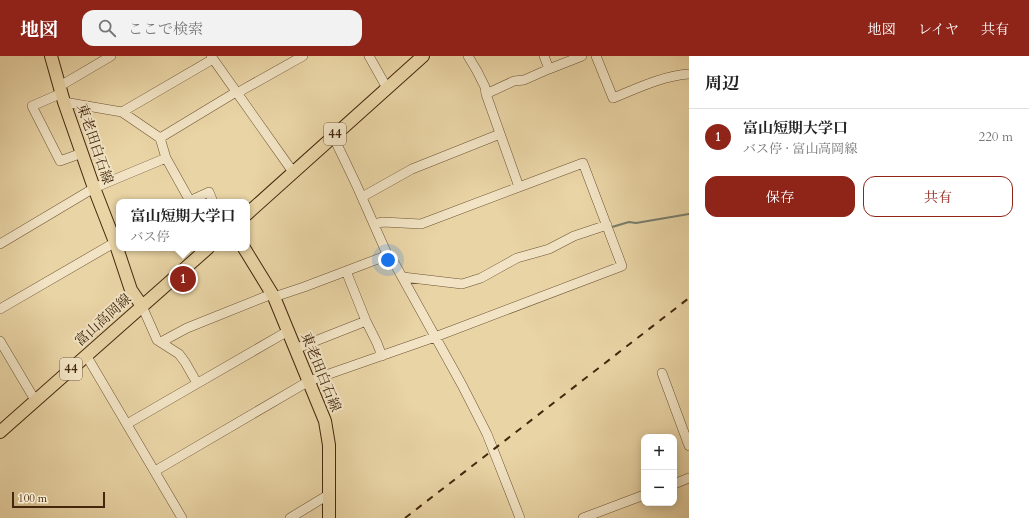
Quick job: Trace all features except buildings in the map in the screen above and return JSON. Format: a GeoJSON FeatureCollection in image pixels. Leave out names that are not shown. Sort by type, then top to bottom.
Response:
{"type":"FeatureCollection","features":[{"type":"Feature","properties":{"kind":"main road","name":"東老田白石線"},"geometry":{"type":"LineString","coordinates":[[51,56],[62,94],[94,188],[116,239]]}},
{"type":"Feature","properties":{"kind":"main road","name":"44"},"geometry":{"type":"LineString","coordinates":[[250,211],[423,56]]}},
{"type":"Feature","properties":{"kind":"main road","name":"東老田白石線"},"geometry":{"type":"LineString","coordinates":[[120,251],[131,290],[142,306]]}},
{"type":"Feature","properties":{"kind":"main road","name":"富山高岡線"},"geometry":{"type":"LineString","coordinates":[[0,432],[205,251]]}},
{"type":"Feature","properties":{"kind":"main road","name":"東老田白石線"},"geometry":{"type":"LineString","coordinates":[[246,251],[273,296],[325,421],[329,445],[329,518]]}},
{"type":"Feature","properties":{"kind":"street"},"geometry":{"type":"LineString","coordinates":[[82,152],[60,161],[32,106],[62,94],[111,56]]}},
{"type":"Feature","properties":{"kind":"street"},"geometry":{"type":"LineString","coordinates":[[160,138],[303,56]]}},
{"type":"Feature","properties":{"kind":"street"},"geometry":{"type":"LineString","coordinates":[[369,56],[387,88]]}},
{"type":"Feature","properties":{"kind":"street"},"geometry":{"type":"LineString","coordinates":[[468,56],[485,88],[520,187]]}},
{"type":"Feature","properties":{"kind":"street"},"geometry":{"type":"LineString","coordinates":[[544,56],[549,69]]}},
{"type":"Feature","properties":{"kind":"street"},"geometry":{"type":"LineString","coordinates":[[486,94],[514,81],[524,80],[582,56]]}},
{"type":"Feature","properties":{"kind":"street"},"geometry":{"type":"LineString","coordinates":[[596,56],[613,98],[660,79],[689,74]]}},
{"type":"Feature","properties":{"kind":"street"},"geometry":{"type":"LineString","coordinates":[[122,112],[212,57],[293,172]]}},
{"type":"Feature","properties":{"kind":"street"},"geometry":{"type":"LineString","coordinates":[[62,94],[122,112],[160,138],[166,158],[188,199]]}},
{"type":"Feature","properties":{"kind":"street"},"geometry":{"type":"LineString","coordinates":[[362,197],[412,169],[500,134]]}},
{"type":"Feature","properties":{"kind":"street"},"geometry":{"type":"LineString","coordinates":[[333,136],[387,254],[391,257],[403,277],[462,384],[487,434],[520,518]]}},
{"type":"Feature","properties":{"kind":"street"},"geometry":{"type":"LineString","coordinates":[[0,244],[94,188],[166,158]]}},
{"type":"Feature","properties":{"kind":"street"},"geometry":{"type":"LineString","coordinates":[[155,471],[309,381],[435,337],[622,266],[583,163],[421,224],[383,222],[374,224]]}},
{"type":"Feature","properties":{"kind":"street"},"geometry":{"type":"LineString","coordinates":[[193,199],[209,192],[212,199]]}},
{"type":"Feature","properties":{"kind":"street"},"geometry":{"type":"LineString","coordinates":[[403,277],[462,284],[481,278],[517,258],[549,249],[574,236],[607,225]]}},
{"type":"Feature","properties":{"kind":"street"},"geometry":{"type":"LineString","coordinates":[[0,309],[116,242]]}},
{"type":"Feature","properties":{"kind":"street"},"geometry":{"type":"LineString","coordinates":[[161,342],[187,328],[273,296],[383,257],[391,257]]}},
{"type":"Feature","properties":{"kind":"street"},"geometry":{"type":"LineString","coordinates":[[346,271],[382,356]]}},
{"type":"Feature","properties":{"kind":"street"},"geometry":{"type":"LineString","coordinates":[[142,306],[157,340],[178,354],[185,362],[197,383]]}},
{"type":"Feature","properties":{"kind":"street"},"geometry":{"type":"LineString","coordinates":[[295,349],[366,321]]}},
{"type":"Feature","properties":{"kind":"street"},"geometry":{"type":"LineString","coordinates":[[127,424],[288,331]]}},
{"type":"Feature","properties":{"kind":"street"},"geometry":{"type":"LineString","coordinates":[[1,347],[35,400]]}},
{"type":"Feature","properties":{"kind":"street"},"geometry":{"type":"LineString","coordinates":[[86,355],[182,518]]}},
{"type":"Feature","properties":{"kind":"street"},"geometry":{"type":"LineString","coordinates":[[662,373],[689,446]]}},
{"type":"Feature","properties":{"kind":"street"},"geometry":{"type":"LineString","coordinates":[[677,483],[689,478]]}},
{"type":"Feature","properties":{"kind":"street"},"geometry":{"type":"LineString","coordinates":[[290,518],[328,495]]}},
{"type":"Feature","properties":{"kind":"street"},"geometry":{"type":"LineString","coordinates":[[583,518],[641,496]]}},
{"type":"Feature","properties":{"kind":"waterway"},"geometry":{"type":"LineString","coordinates":[[612,227],[629,222],[636,223],[689,214]]}},
{"type":"Feature","properties":{"kind":"railway"},"geometry":{"type":"LineString","coordinates":[[405,518],[689,298]]}},
{"type":"Feature","properties":{"kind":"place","name":"富山短期大学口"},"geometry":{"type":"Point","coordinates":[183,279]}}]}
